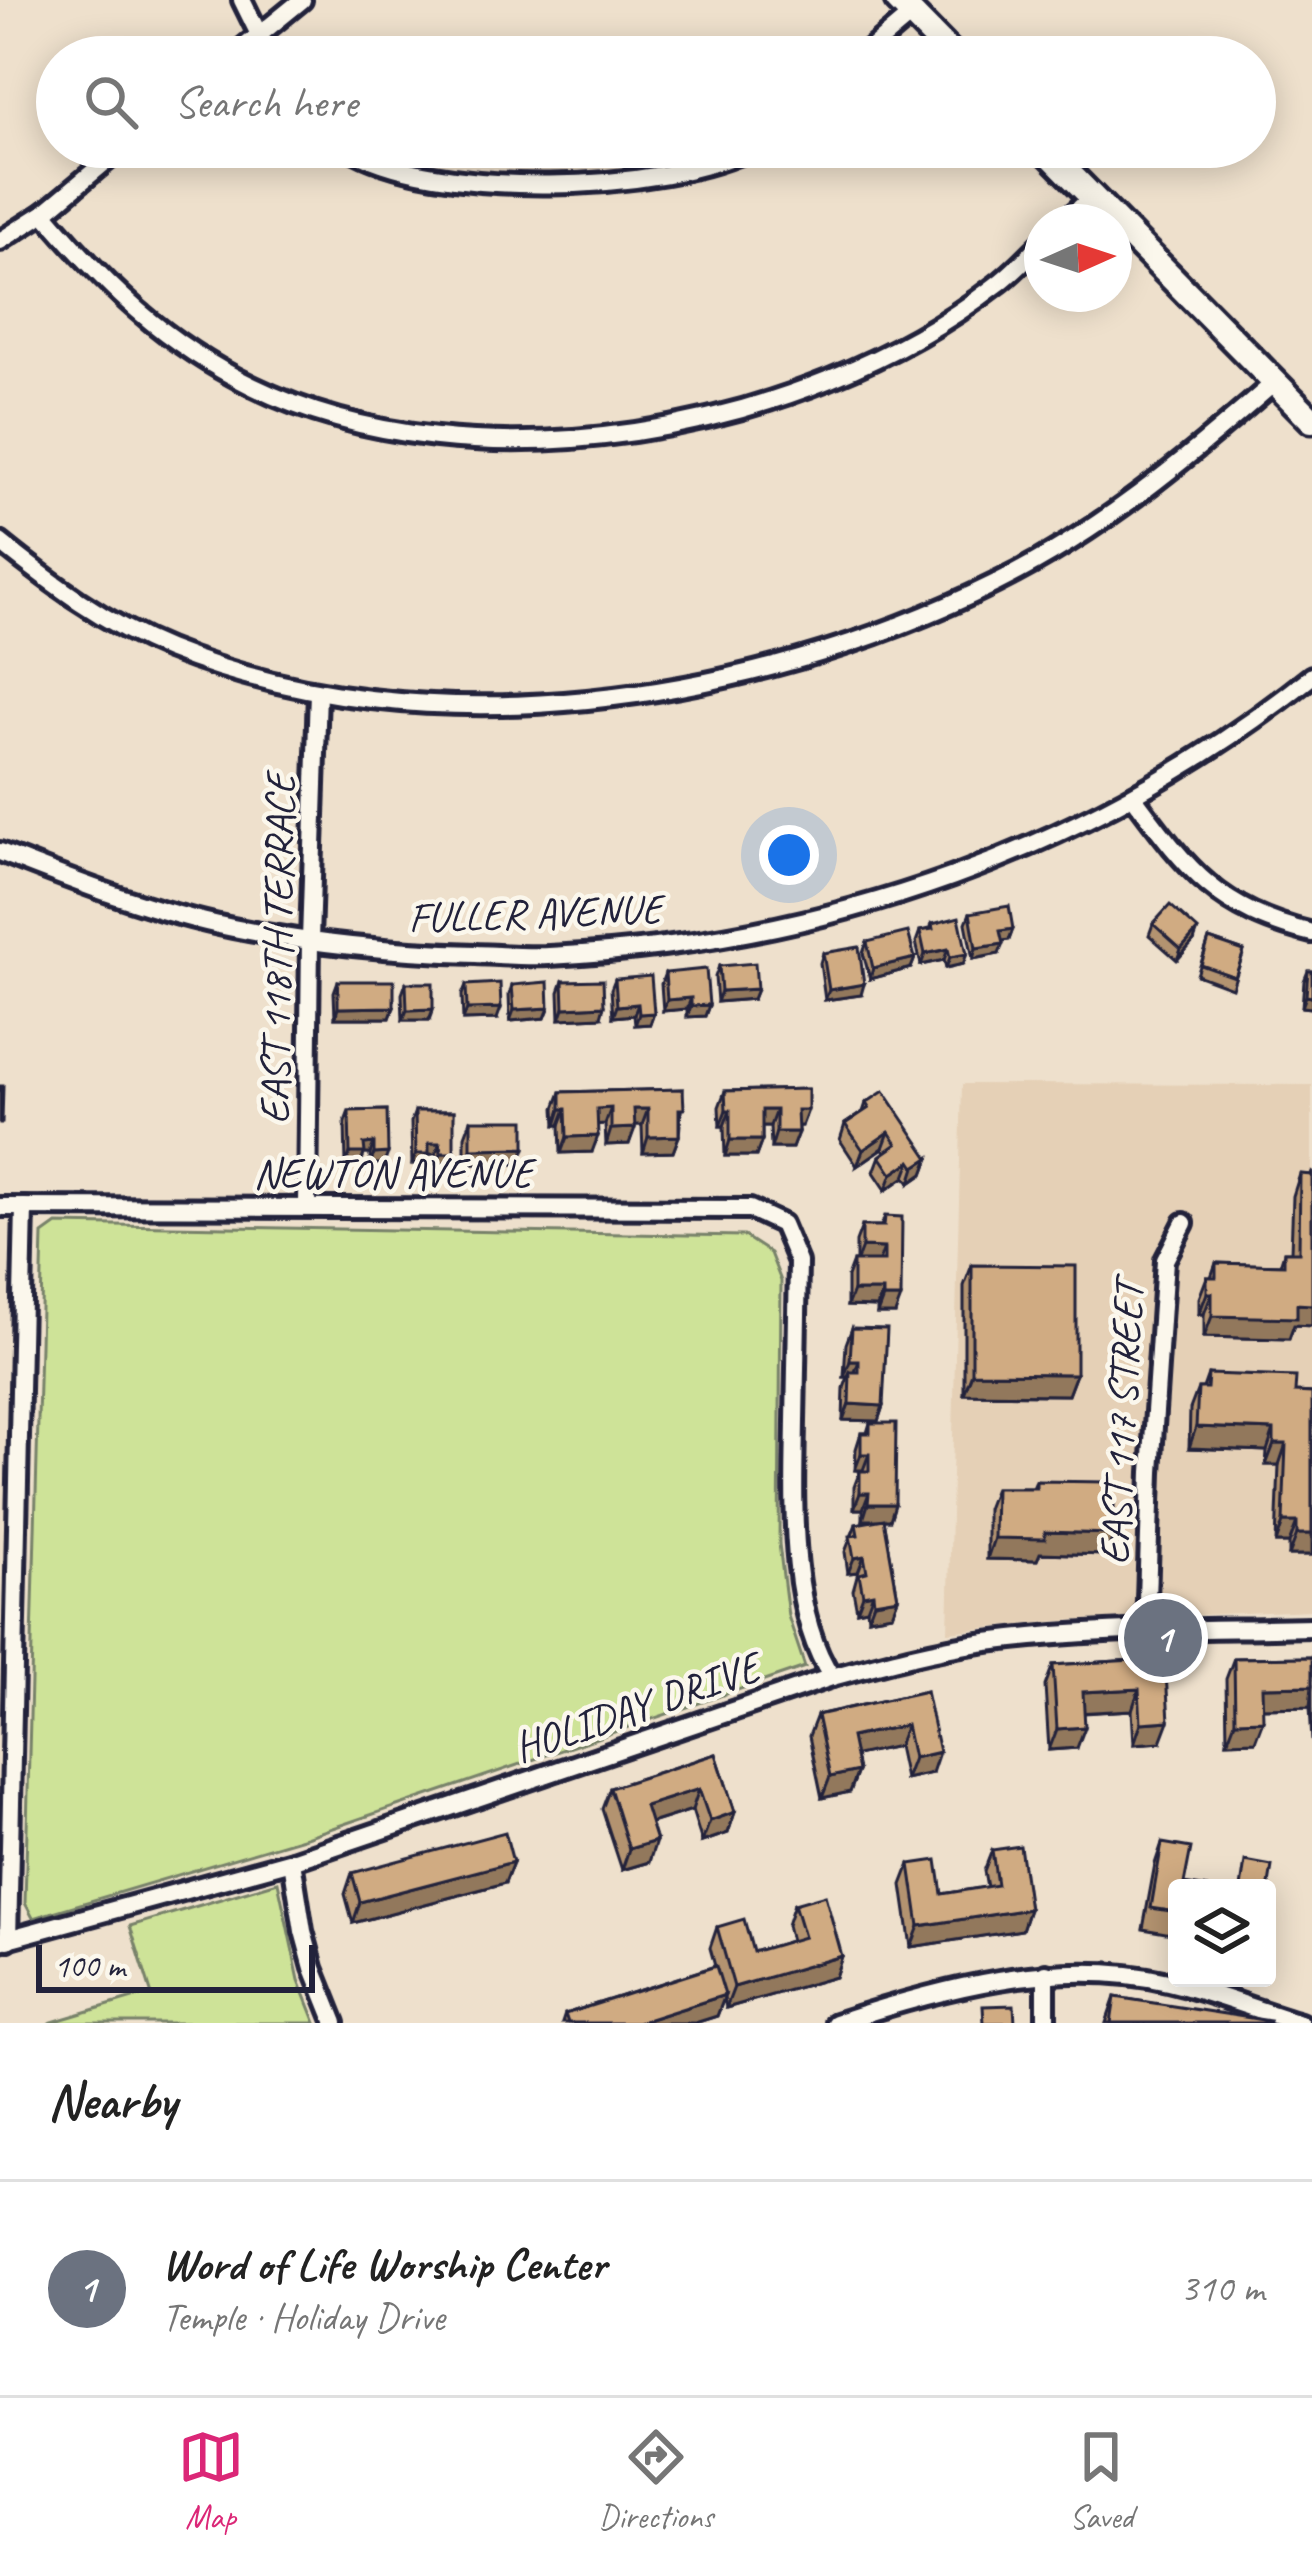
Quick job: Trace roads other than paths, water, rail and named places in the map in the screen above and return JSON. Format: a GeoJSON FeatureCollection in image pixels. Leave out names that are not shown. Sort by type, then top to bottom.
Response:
{"type":"FeatureCollection","features":[{"type":"Feature","properties":{"kind":"main road"},"geometry":{"type":"LineString","coordinates":[[905,7],[933,36]]}},
{"type":"Feature","properties":{"kind":"main road"},"geometry":{"type":"LineString","coordinates":[[1064,168],[1312,420]]}},
{"type":"Feature","properties":{"kind":"street"},"geometry":{"type":"LineString","coordinates":[[242,0],[259,35],[302,0]]}},
{"type":"Feature","properties":{"kind":"street"},"geometry":{"type":"LineString","coordinates":[[879,36],[905,7]]}},
{"type":"Feature","properties":{"kind":"street"},"geometry":{"type":"LineString","coordinates":[[0,242],[98,168]]}},
{"type":"Feature","properties":{"kind":"street"},"geometry":{"type":"LineString","coordinates":[[395,168],[442,178],[547,185],[664,176],[700,168]]}},
{"type":"Feature","properties":{"kind":"street"},"geometry":{"type":"LineString","coordinates":[[1083,204],[1091,196]]}},
{"type":"Feature","properties":{"kind":"street"},"geometry":{"type":"LineString","coordinates":[[44,213],[137,313],[197,357],[254,388],[314,411],[368,426],[451,438],[619,435],[702,421],[770,402],[848,372],[923,334],[996,286],[1024,260]]}},
{"type":"Feature","properties":{"kind":"street"},"geometry":{"type":"LineString","coordinates":[[0,542],[78,602],[164,647],[244,676],[318,692],[437,704],[553,704],[668,691],[782,666],[892,630],[1018,571],[1099,524],[1177,468],[1275,382]]}},
{"type":"Feature","properties":{"kind":"street","name":"FULLER AVENUE"},"geometry":{"type":"LineString","coordinates":[[0,852],[100,892],[231,927],[388,952],[546,956],[704,942],[859,908],[1009,856],[1133,796],[1209,751],[1312,676]]}},
{"type":"Feature","properties":{"kind":"street","name":"EAST 118TH TERRACE"},"geometry":{"type":"LineString","coordinates":[[307,1207],[318,692]]}},
{"type":"Feature","properties":{"kind":"street"},"geometry":{"type":"LineString","coordinates":[[1133,796],[1181,861],[1206,884],[1255,914],[1312,933]]}},
{"type":"Feature","properties":{"kind":"street","name":"NEWTON AVENUE"},"geometry":{"type":"LineString","coordinates":[[0,1207],[750,1209],[782,1224],[798,1262],[794,1538],[809,1621],[832,1677]]}},
{"type":"Feature","properties":{"kind":"street"},"geometry":{"type":"LineString","coordinates":[[4,1941],[24,1207]]}},
{"type":"Feature","properties":{"kind":"street","name":"EAST 117 STREET"},"geometry":{"type":"LineString","coordinates":[[1146,1632],[1150,1472],[1165,1260],[1184,1223]]}},
{"type":"Feature","properties":{"kind":"street","name":"HOLIDAY DRIVE"},"geometry":{"type":"LineString","coordinates":[[4,1941],[292,1861],[832,1677],[899,1659],[985,1642],[1071,1634],[1312,1627]]}},
{"type":"Feature","properties":{"kind":"street"},"geometry":{"type":"LineString","coordinates":[[292,1861],[308,1949],[335,2023]]}},
{"type":"Feature","properties":{"kind":"street"},"geometry":{"type":"LineString","coordinates":[[1046,1973],[1046,2023]]}},
{"type":"Feature","properties":{"kind":"street"},"geometry":{"type":"LineString","coordinates":[[835,2023],[948,1991],[1046,1973],[1114,1973],[1168,1982],[1300,2023]]}},
{"type":"Feature","properties":{"kind":"place","name":"Word of Life Worship Center"},"geometry":{"type":"Point","coordinates":[1163,1638]}}]}
